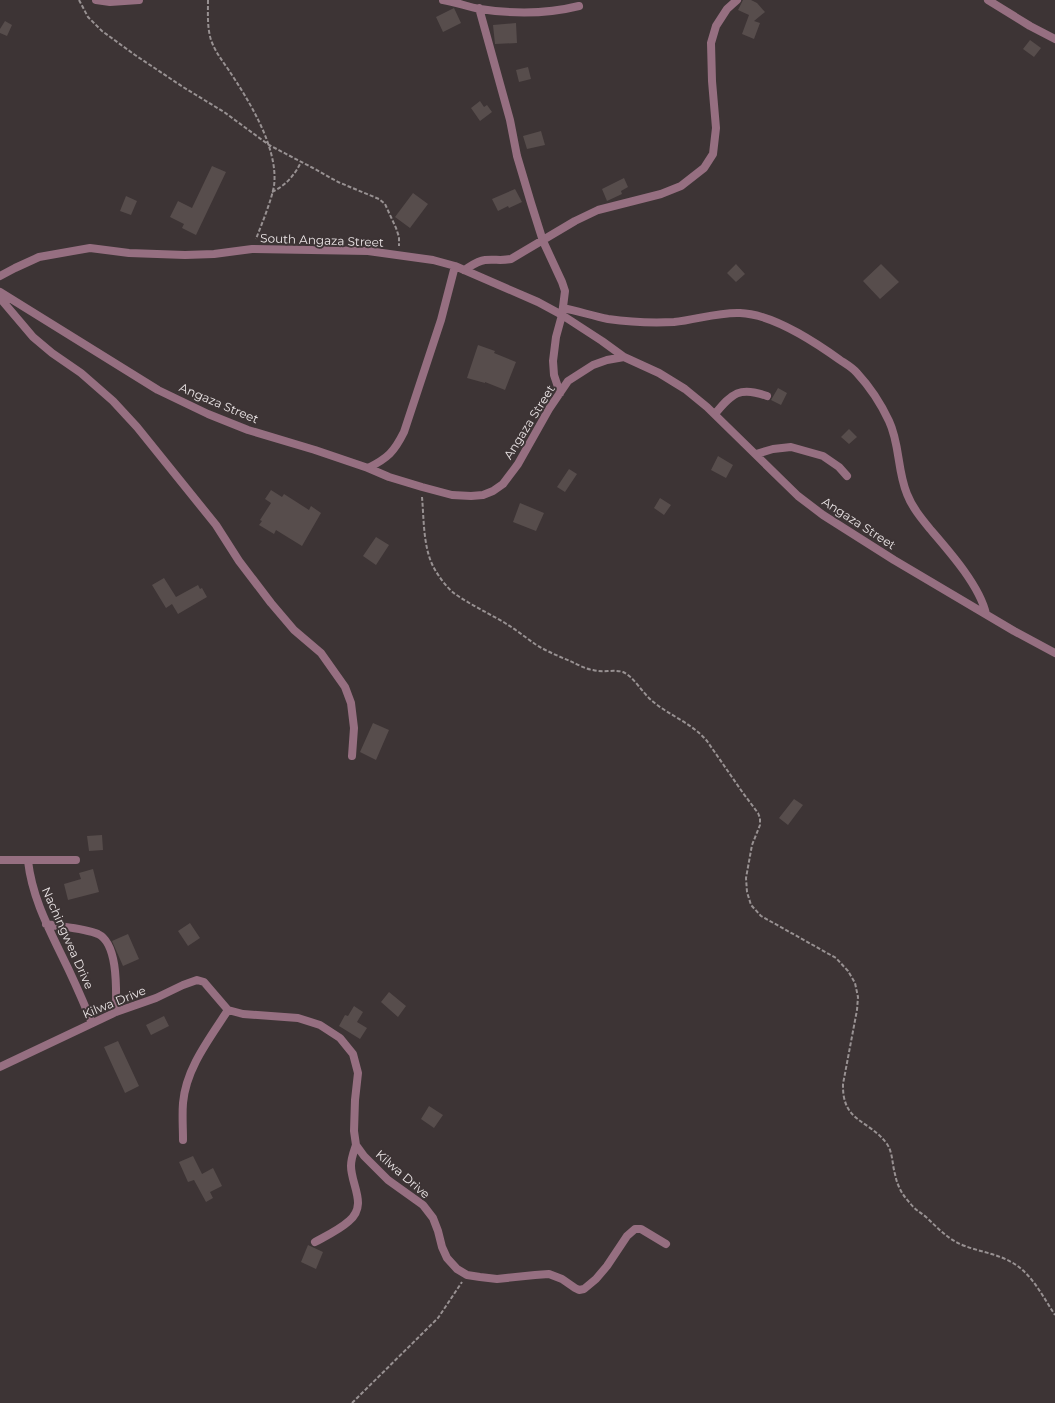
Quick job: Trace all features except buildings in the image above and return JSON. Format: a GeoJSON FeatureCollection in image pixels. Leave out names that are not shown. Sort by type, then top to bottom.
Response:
{"type":"FeatureCollection","features":[{"type":"Feature","properties":{"kind":"street"},"geometry":{"type":"LineString","coordinates":[[96,0],[110,2],[139,0]]}},
{"type":"Feature","properties":{"kind":"street"},"geometry":{"type":"LineString","coordinates":[[443,0],[479,8],[504,11],[545,12],[564,10],[579,6]]}},
{"type":"Feature","properties":{"kind":"street"},"geometry":{"type":"LineString","coordinates":[[464,270],[485,260],[511,259],[575,221],[598,210],[660,194],[681,186],[704,168],[713,154],[716,128],[712,81],[711,43],[716,26],[727,9],[737,0]]}},
{"type":"Feature","properties":{"kind":"street"},"geometry":{"type":"LineString","coordinates":[[988,0],[1030,26],[1055,39]]}},
{"type":"Feature","properties":{"kind":"street"},"geometry":{"type":"LineString","coordinates":[[479,8],[510,120],[517,156],[543,241],[565,291],[563,312],[556,337],[553,361],[554,375],[560,393]]}},
{"type":"Feature","properties":{"kind":"street","name":"South Angaza Street"},"geometry":{"type":"LineString","coordinates":[[0,276],[39,257],[90,248],[185,255],[214,254],[252,249],[361,251],[399,255],[433,260],[455,266],[563,312],[624,356]]}},
{"type":"Feature","properties":{"kind":"street"},"geometry":{"type":"LineString","coordinates":[[368,468],[383,460],[396,447],[404,432],[441,320],[455,266]]}},
{"type":"Feature","properties":{"kind":"street","name":"Angaza Street"},"geometry":{"type":"LineString","coordinates":[[0,292],[158,390],[208,414],[248,430],[315,450],[368,468],[389,477],[452,495],[483,495],[493,491],[502,484],[518,464],[549,410],[568,381],[593,365],[624,356],[660,373],[685,389],[715,414],[798,496],[824,515],[894,560],[1055,653]]}},
{"type":"Feature","properties":{"kind":"street"},"geometry":{"type":"LineString","coordinates":[[0,298],[33,337],[52,353],[81,373],[113,401],[137,427],[216,525],[239,560],[271,603],[294,630],[321,653],[345,687],[351,703],[354,728],[352,756]]}},
{"type":"Feature","properties":{"kind":"street"},"geometry":{"type":"LineString","coordinates":[[563,312],[607,319],[672,322],[719,314],[741,313],[764,318],[793,330],[823,347],[856,371],[879,402],[890,422],[897,444],[901,475],[906,494],[915,511],[967,576],[984,606],[986,614]]}},
{"type":"Feature","properties":{"kind":"street"},"geometry":{"type":"LineString","coordinates":[[715,414],[721,406],[739,392],[751,391],[767,396]]}},
{"type":"Feature","properties":{"kind":"street"},"geometry":{"type":"LineString","coordinates":[[756,454],[791,446],[823,456],[839,467],[848,476]]}},
{"type":"Feature","properties":{"kind":"street"},"geometry":{"type":"LineString","coordinates":[[0,860],[76,860]]}},
{"type":"Feature","properties":{"kind":"street","name":"Nachingwea Drive"},"geometry":{"type":"LineString","coordinates":[[28,861],[35,897],[92,1023]]}},
{"type":"Feature","properties":{"kind":"street"},"geometry":{"type":"LineString","coordinates":[[46,924],[99,934],[106,940],[111,950],[114,962],[116,980],[116,1012]]}},
{"type":"Feature","properties":{"kind":"street","name":"Kilwa Drive"},"geometry":{"type":"LineString","coordinates":[[0,1067],[116,1012],[156,998],[197,980],[204,982],[228,1010]]}},
{"type":"Feature","properties":{"kind":"street"},"geometry":{"type":"LineString","coordinates":[[183,1140],[183,1102],[187,1084],[197,1058],[228,1010],[243,1014],[298,1018],[320,1025],[340,1038],[353,1054],[358,1073],[354,1131],[356,1145],[351,1166],[357,1190],[358,1208],[350,1220],[314,1242]]}},
{"type":"Feature","properties":{"kind":"street","name":"Kilwa Drive"},"geometry":{"type":"LineString","coordinates":[[356,1145],[364,1156],[388,1180],[423,1206],[433,1218],[447,1258],[457,1269],[467,1275]]}},
{"type":"Feature","properties":{"kind":"street"},"geometry":{"type":"LineString","coordinates":[[467,1275],[498,1279],[549,1274],[562,1279],[579,1290],[584,1290],[608,1266],[628,1236],[635,1229],[641,1229],[666,1244]]}},
{"type":"Feature","properties":{"kind":"path"},"geometry":{"type":"LineString","coordinates":[[79,0],[88,17],[102,31],[183,87],[224,112],[269,145],[338,182],[379,199],[386,204],[399,237],[399,255]]}},
{"type":"Feature","properties":{"kind":"path"},"geometry":{"type":"LineString","coordinates":[[208,0],[210,39],[217,54],[259,120],[269,145],[273,167],[274,186],[264,219],[252,249]]}},
{"type":"Feature","properties":{"kind":"path"},"geometry":{"type":"LineString","coordinates":[[272,192],[286,183],[296,172],[301,162]]}},
{"type":"Feature","properties":{"kind":"path"},"geometry":{"type":"LineString","coordinates":[[422,487],[427,548],[433,566],[442,580],[454,593],[505,623],[536,645],[592,670],[605,672],[616,670],[624,673],[631,678],[650,699],[700,733],[707,741],[760,818],[760,825],[752,845],[746,878],[747,892],[751,905],[761,916],[836,958],[848,971],[855,983],[858,997],[857,1010],[843,1084],[843,1093],[847,1108],[860,1121],[876,1132],[887,1144],[898,1185],[915,1209],[950,1240],[964,1246],[999,1256],[1014,1263],[1026,1273],[1055,1315]]}},
{"type":"Feature","properties":{"kind":"path"},"geometry":{"type":"LineString","coordinates":[[352,1403],[438,1318],[467,1275]]}}]}
